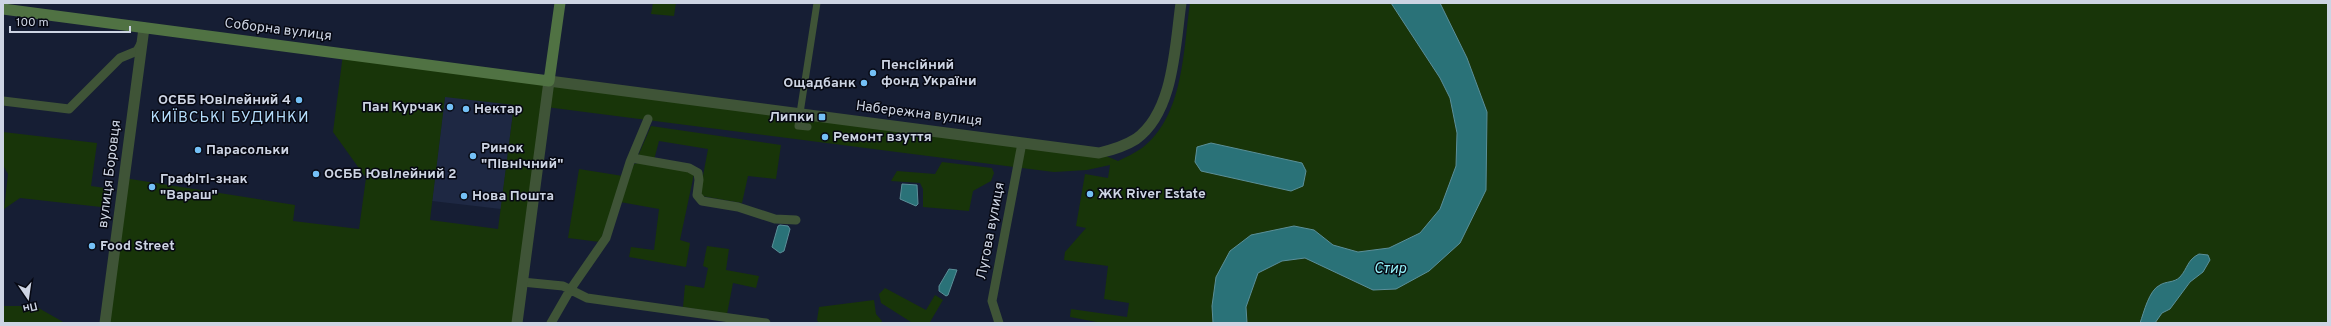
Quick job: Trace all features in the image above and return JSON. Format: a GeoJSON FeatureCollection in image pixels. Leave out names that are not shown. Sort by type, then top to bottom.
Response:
{"type":"FeatureCollection","features":[{"type":"Feature","properties":{"kind":"main road"},"geometry":{"type":"LineString","coordinates":[[549,81],[560,3]]}},
{"type":"Feature","properties":{"kind":"main road","name":"Соборна вулиця"},"geometry":{"type":"LineString","coordinates":[[3,9],[549,81]]}},
{"type":"Feature","properties":{"kind":"street"},"geometry":{"type":"LineString","coordinates":[[808,127],[798,126],[817,3]]}},
{"type":"Feature","properties":{"kind":"street","name":"Набережна вулиця"},"geometry":{"type":"LineString","coordinates":[[549,81],[1099,153],[1119,148],[1137,138],[1156,116],[1168,92],[1181,3]]}},
{"type":"Feature","properties":{"kind":"street","name":"вулиця Боровця"},"geometry":{"type":"LineString","coordinates":[[106,323],[144,28]]}},
{"type":"Feature","properties":{"kind":"street"},"geometry":{"type":"LineString","coordinates":[[3,101],[69,109],[120,58],[138,51],[142,41]]}},
{"type":"Feature","properties":{"kind":"street"},"geometry":{"type":"LineString","coordinates":[[517,323],[549,81]]}},
{"type":"Feature","properties":{"kind":"street"},"geometry":{"type":"LineString","coordinates":[[552,323],[570,290],[606,238],[632,158],[648,119]]}},
{"type":"Feature","properties":{"kind":"street","name":"Лугова вулиця"},"geometry":{"type":"LineString","coordinates":[[999,323],[992,301],[1022,143]]}},
{"type":"Feature","properties":{"kind":"street"},"geometry":{"type":"LineString","coordinates":[[632,158],[689,168],[694,171],[698,174],[699,180],[697,195],[702,201],[738,207],[775,220],[796,220]]}},
{"type":"Feature","properties":{"kind":"street"},"geometry":{"type":"LineString","coordinates":[[522,282],[563,286],[587,298],[766,323]]}},
{"type":"Feature","properties":{"kind":"shaded area"},"geometry":{"type":"Polygon","coordinates":[[[653,3],[676,3],[674,16],[651,14],[653,3]]]}},
{"type":"Feature","properties":{"kind":"shaded area"},"geometry":{"type":"Polygon","coordinates":[[[1190,3],[1391,3],[1440,78],[1450,98],[1457,133],[1456,166],[1440,209],[1420,233],[1389,248],[1358,252],[1333,245],[1314,230],[1212,306],[1213,323],[1102,323],[1070,317],[1071,309],[1127,317],[1129,303],[1104,299],[1108,266],[1064,260],[1065,252],[1086,228],[1076,226],[1085,174],[1108,178],[1110,165],[1087,170],[1054,172],[546,107],[517,323],[105,323],[124,178],[295,205],[293,221],[359,229],[366,178],[333,132],[343,54],[1099,153],[1118,161],[1142,148],[1156,135],[1166,119],[1174,101],[1179,82],[1183,62],[1190,3]],[[445,97],[430,220],[498,229],[514,105],[445,97]]]}},
{"type":"Feature","properties":{"kind":"shaded area"},"geometry":{"type":"Polygon","coordinates":[[[1440,3],[2328,3],[2328,323],[1247,323],[1246,307],[1258,273],[1282,261],[1305,258],[1373,290],[1396,289],[1486,190],[1487,112],[1467,58],[1440,3]]]}},
{"type":"Feature","properties":{"kind":"shaded area","name":"Ринок \"Північний\""},"geometry":{"type":"Polygon","coordinates":[[[445,96],[514,105],[501,209],[432,201],[445,96]]]}},
{"type":"Feature","properties":{"kind":"shaded area"},"geometry":{"type":"Polygon","coordinates":[[[651,126],[781,145],[776,179],[748,176],[742,203],[702,196],[700,192],[708,149],[659,141],[654,160],[638,156],[651,126]]]}},
{"type":"Feature","properties":{"kind":"shaded area"},"geometry":{"type":"Polygon","coordinates":[[[3,132],[97,143],[91,186],[112,189],[110,208],[20,198],[4,209],[8,174],[3,165],[3,132]]]}},
{"type":"Feature","properties":{"kind":"shaded area"},"geometry":{"type":"Polygon","coordinates":[[[942,162],[992,168],[994,173],[991,181],[973,191],[969,211],[923,207],[923,189],[920,183],[891,181],[897,171],[935,174],[942,162]]]}},
{"type":"Feature","properties":{"kind":"shaded area"},"geometry":{"type":"Polygon","coordinates":[[[638,163],[685,171],[694,174],[680,240],[690,243],[686,267],[629,257],[631,247],[654,250],[659,209],[620,202],[634,164],[638,163]]]}},
{"type":"Feature","properties":{"kind":"shaded area"},"geometry":{"type":"Polygon","coordinates":[[[579,169],[623,176],[600,242],[568,238],[579,169]]]}},
{"type":"Feature","properties":{"kind":"shaded area"},"geometry":{"type":"Polygon","coordinates":[[[707,246],[729,249],[726,270],[759,276],[756,288],[733,283],[727,314],[683,307],[685,285],[704,288],[708,268],[703,266],[707,246]]]}},
{"type":"Feature","properties":{"kind":"shaded area"},"geometry":{"type":"Polygon","coordinates":[[[885,288],[926,310],[935,295],[943,300],[930,322],[911,322],[881,303],[879,294],[885,288]]]}},
{"type":"Feature","properties":{"kind":"shaded area"},"geometry":{"type":"Polygon","coordinates":[[[874,300],[876,314],[882,321],[881,323],[819,323],[817,320],[819,307],[874,300]]]}},
{"type":"Feature","properties":{"kind":"shaded area"},"geometry":{"type":"Polygon","coordinates":[[[3,306],[35,306],[65,323],[3,323],[3,306]]]}},
{"type":"Feature","properties":{"kind":"water","name":"Стир"},"geometry":{"type":"Polygon","coordinates":[[[1391,3],[1440,3],[1467,58],[1487,112],[1486,190],[1460,243],[1429,271],[1396,289],[1373,290],[1305,258],[1282,261],[1258,273],[1246,307],[1247,323],[1213,323],[1212,306],[1216,277],[1230,251],[1251,235],[1294,226],[1314,230],[1333,245],[1358,252],[1389,248],[1420,233],[1440,209],[1456,166],[1457,133],[1450,98],[1440,78],[1391,3]]]}},
{"type":"Feature","properties":{"kind":"water"},"geometry":{"type":"Polygon","coordinates":[[[1211,143],[1302,163],[1306,171],[1303,186],[1291,191],[1201,171],[1195,162],[1197,147],[1211,143]]]}},
{"type":"Feature","properties":{"kind":"water"},"geometry":{"type":"Polygon","coordinates":[[[902,184],[917,185],[918,204],[916,206],[900,199],[902,184]]]}},
{"type":"Feature","properties":{"kind":"water"},"geometry":{"type":"Polygon","coordinates":[[[778,226],[788,226],[790,229],[784,251],[780,253],[772,247],[778,226]]]}},
{"type":"Feature","properties":{"kind":"water"},"geometry":{"type":"Polygon","coordinates":[[[2199,254],[2208,255],[2210,260],[2203,272],[2190,282],[2170,309],[2162,313],[2155,323],[2140,323],[2147,302],[2156,288],[2162,284],[2178,279],[2183,274],[2192,259],[2199,254]]]}},
{"type":"Feature","properties":{"kind":"water"},"geometry":{"type":"Polygon","coordinates":[[[949,269],[957,270],[948,295],[946,296],[939,291],[939,286],[949,269]]]}},
{"type":"Feature","properties":{"kind":"place","name":"Пенсійний фонд України"},"geometry":{"type":"Point","coordinates":[873,73]}},
{"type":"Feature","properties":{"kind":"place","name":"Ощадбанк"},"geometry":{"type":"Point","coordinates":[864,83]}},
{"type":"Feature","properties":{"kind":"place","name":"ОСББ Ювілейний 4"},"geometry":{"type":"Point","coordinates":[299,100]}},
{"type":"Feature","properties":{"kind":"place","name":"Пан Курчак"},"geometry":{"type":"Point","coordinates":[450,107]}},
{"type":"Feature","properties":{"kind":"place","name":"Нектар"},"geometry":{"type":"Point","coordinates":[466,109]}},
{"type":"Feature","properties":{"kind":"place","name":"Липки"},"geometry":{"type":"Point","coordinates":[822,117]}},
{"type":"Feature","properties":{"kind":"place","name":"Ремонт взуття"},"geometry":{"type":"Point","coordinates":[825,137]}},
{"type":"Feature","properties":{"kind":"place","name":"Парасольки"},"geometry":{"type":"Point","coordinates":[198,150]}},
{"type":"Feature","properties":{"kind":"place","name":"Ринок \"Північний\""},"geometry":{"type":"Point","coordinates":[473,156]}},
{"type":"Feature","properties":{"kind":"place","name":"ОСББ Ювілейний 2"},"geometry":{"type":"Point","coordinates":[316,174]}},
{"type":"Feature","properties":{"kind":"place","name":"Графіті-знак \"Вараш\""},"geometry":{"type":"Point","coordinates":[152,187]}},
{"type":"Feature","properties":{"kind":"place","name":"ЖК River Estate"},"geometry":{"type":"Point","coordinates":[1090,194]}},
{"type":"Feature","properties":{"kind":"place","name":"Нова Пошта"},"geometry":{"type":"Point","coordinates":[464,196]}},
{"type":"Feature","properties":{"kind":"place","name":"Food Street"},"geometry":{"type":"Point","coordinates":[92,246]}},
{"type":"Feature","properties":{"kind":"district","name":"КИЇВСЬКІ БУДИНКИ"},"geometry":{"type":"Point","coordinates":[230,118]}}]}
